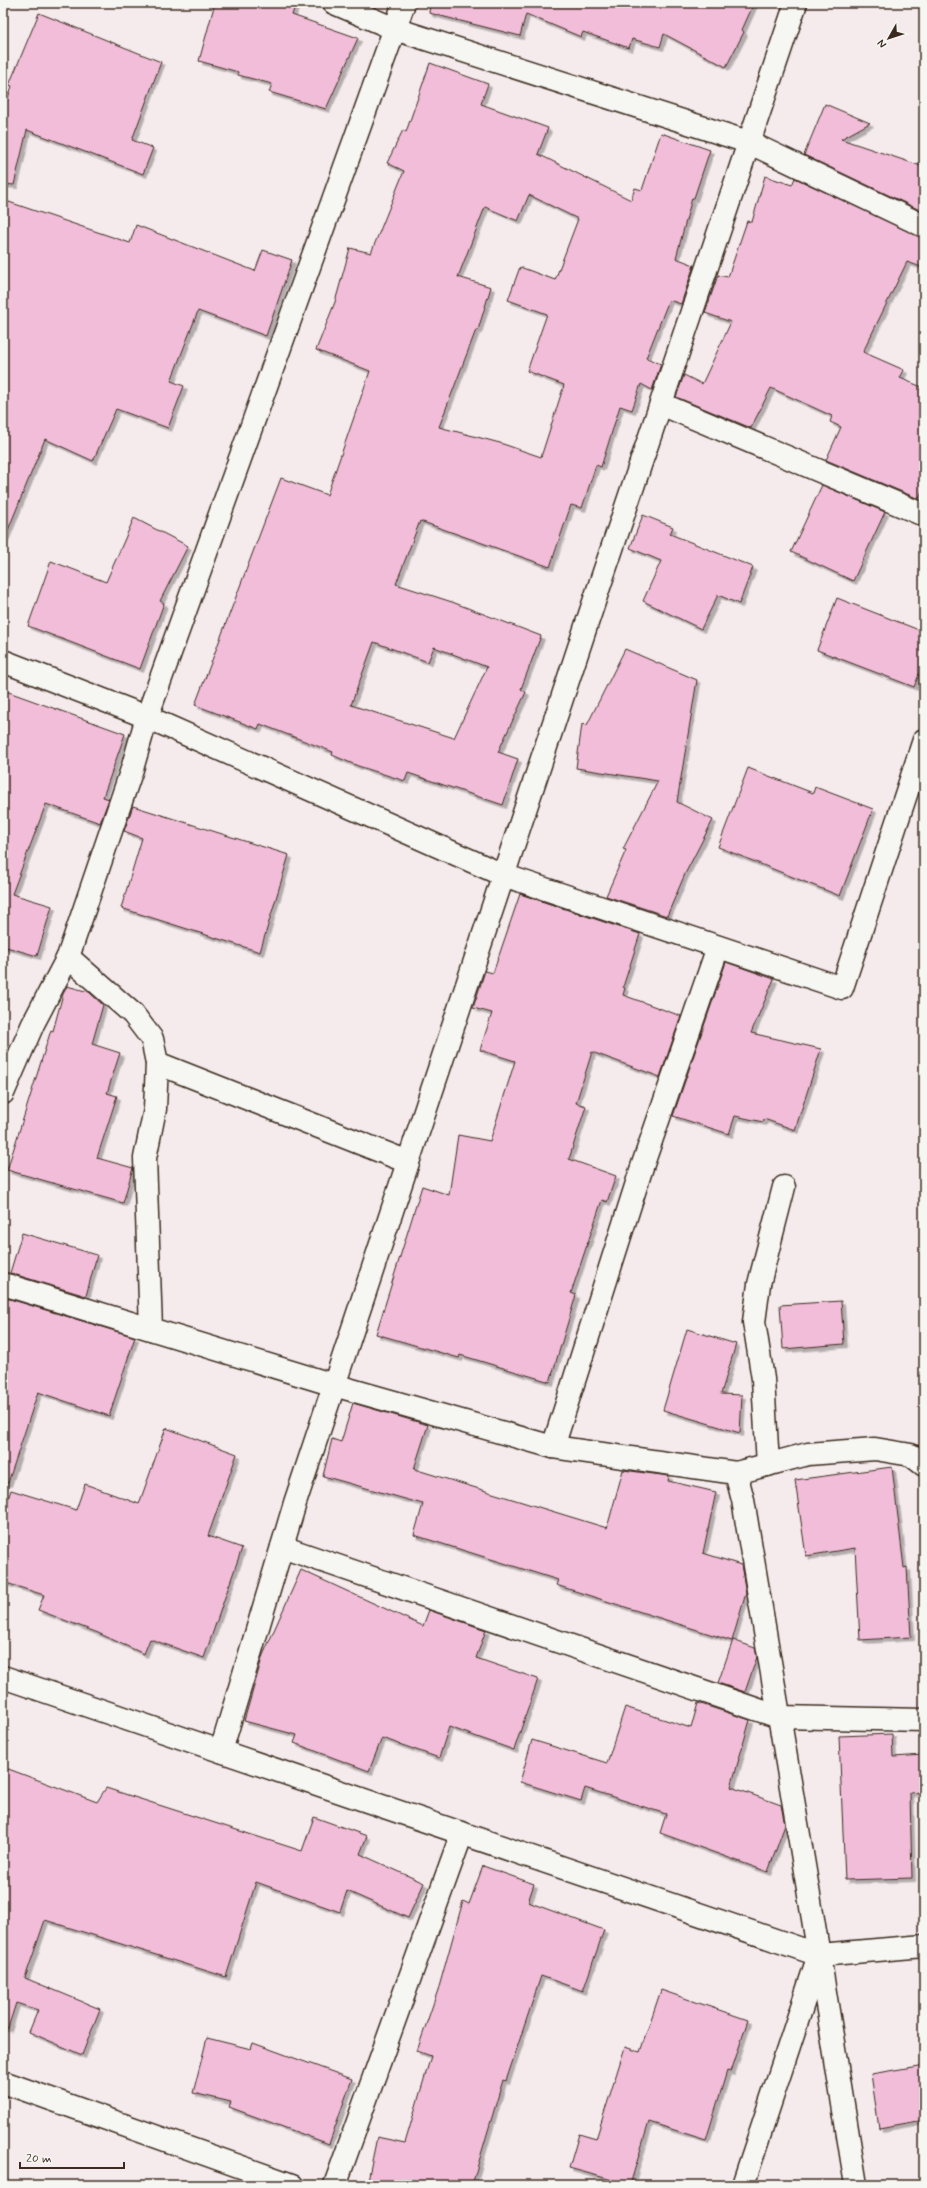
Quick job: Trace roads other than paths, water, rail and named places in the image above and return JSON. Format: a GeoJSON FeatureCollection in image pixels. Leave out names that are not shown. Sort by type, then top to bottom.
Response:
{"type":"FeatureCollection","features":[{"type":"Feature","properties":{"kind":"street"},"geometry":{"type":"LineString","coordinates":[[334,3],[395,29],[748,142],[924,226]]}},
{"type":"Feature","properties":{"kind":"street"},"geometry":{"type":"LineString","coordinates":[[3,1093],[33,1024],[68,957],[132,769],[147,717],[404,3]]}},
{"type":"Feature","properties":{"kind":"street"},"geometry":{"type":"LineString","coordinates":[[221,1751],[282,1548],[334,1385],[748,142],[796,3]]}},
{"type":"Feature","properties":{"kind":"street"},"geometry":{"type":"LineString","coordinates":[[661,404],[924,514]]}},
{"type":"Feature","properties":{"kind":"street"},"geometry":{"type":"LineString","coordinates":[[3,662],[147,717],[503,875],[842,988],[924,740]]}},
{"type":"Feature","properties":{"kind":"street"},"geometry":{"type":"LineString","coordinates":[[553,1447],[642,1167],[718,947]]}},
{"type":"Feature","properties":{"kind":"street"},"geometry":{"type":"LineString","coordinates":[[68,957],[133,1014],[152,1039],[157,1063],[155,1109],[145,1158],[151,1329]]}},
{"type":"Feature","properties":{"kind":"street"},"geometry":{"type":"LineString","coordinates":[[157,1063],[408,1162]]}},
{"type":"Feature","properties":{"kind":"street"},"geometry":{"type":"LineString","coordinates":[[768,1465],[763,1379],[754,1322],[759,1284],[784,1187]]}},
{"type":"Feature","properties":{"kind":"street"},"geometry":{"type":"LineString","coordinates":[[3,1284],[334,1385],[553,1447],[736,1473],[808,1454],[875,1449],[910,1455],[924,1465]]}},
{"type":"Feature","properties":{"kind":"street"},"geometry":{"type":"LineString","coordinates":[[736,1473],[743,1500],[856,2185]]}},
{"type":"Feature","properties":{"kind":"street"},"geometry":{"type":"LineString","coordinates":[[282,1548],[779,1717],[924,1720]]}},
{"type":"Feature","properties":{"kind":"street"},"geometry":{"type":"LineString","coordinates":[[3,1677],[819,1955],[924,1946]]}},
{"type":"Feature","properties":{"kind":"street"},"geometry":{"type":"LineString","coordinates":[[335,2185],[462,1833]]}},
{"type":"Feature","properties":{"kind":"street"},"geometry":{"type":"LineString","coordinates":[[743,2185],[819,1955]]}},
{"type":"Feature","properties":{"kind":"street"},"geometry":{"type":"LineString","coordinates":[[3,2082],[292,2185]]}}]}
